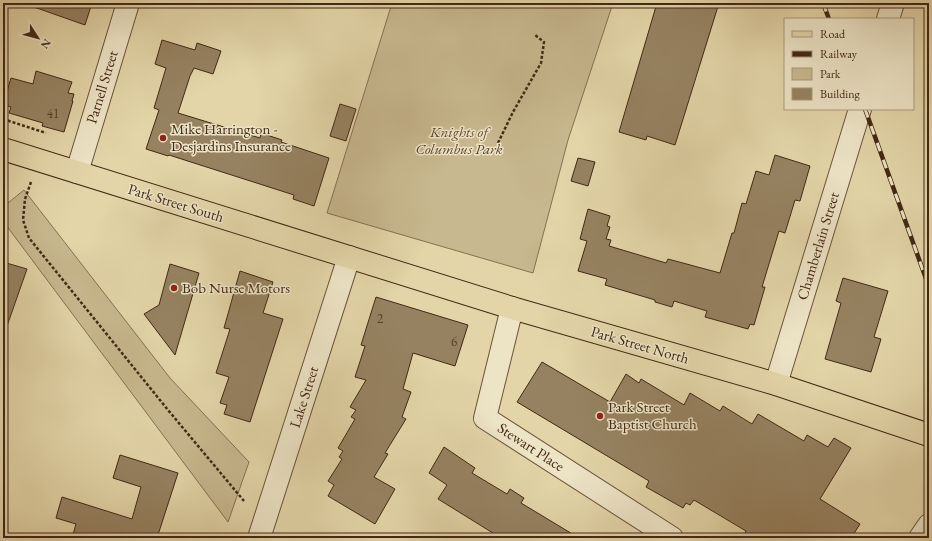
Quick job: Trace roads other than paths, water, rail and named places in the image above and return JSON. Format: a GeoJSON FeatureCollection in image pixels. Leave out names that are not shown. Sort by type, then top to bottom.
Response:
{"type":"FeatureCollection","features":[{"type":"Feature","properties":{"kind":"main road","name":"Park Street South"},"geometry":{"type":"LineString","coordinates":[[3,148],[349,257]]}},
{"type":"Feature","properties":{"kind":"main road","name":"Park Street North"},"geometry":{"type":"LineString","coordinates":[[349,257],[512,308],[776,384],[929,435]]}},
{"type":"Feature","properties":{"kind":"street","name":"Parnell Street"},"geometry":{"type":"LineString","coordinates":[[77,172],[128,3]]}},
{"type":"Feature","properties":{"kind":"street"},"geometry":{"type":"LineString","coordinates":[[888,18],[892,3]]}},
{"type":"Feature","properties":{"kind":"street","name":"Chamberlain Street"},"geometry":{"type":"LineString","coordinates":[[776,384],[860,110]]}},
{"type":"Feature","properties":{"kind":"street","name":"Lake Street"},"geometry":{"type":"LineString","coordinates":[[260,538],[349,257]]}},
{"type":"Feature","properties":{"kind":"street","name":"Stewart Place"},"geometry":{"type":"LineString","coordinates":[[512,308],[485,418],[672,538]]}},
{"type":"Feature","properties":{"kind":"street"},"geometry":{"type":"LineString","coordinates":[[920,538],[929,525]]}},
{"type":"Feature","properties":{"kind":"railway"},"geometry":{"type":"LineString","coordinates":[[823,3],[829,18]]}},
{"type":"Feature","properties":{"kind":"railway"},"geometry":{"type":"LineString","coordinates":[[865,110],[929,287]]}},
{"type":"Feature","properties":{"kind":"place","name":"Mike Harrington - Desjardins Insurance"},"geometry":{"type":"Point","coordinates":[163,138]}},
{"type":"Feature","properties":{"kind":"place","name":"Bob Nurse Motors"},"geometry":{"type":"Point","coordinates":[174,288]}},
{"type":"Feature","properties":{"kind":"place","name":"Park Street Baptist Church"},"geometry":{"type":"Point","coordinates":[600,416]}},
{"type":"Feature","properties":{"kind":"park label","name":"Knights of Columbus Park"},"geometry":{"type":"Point","coordinates":[459,140]}}]}
